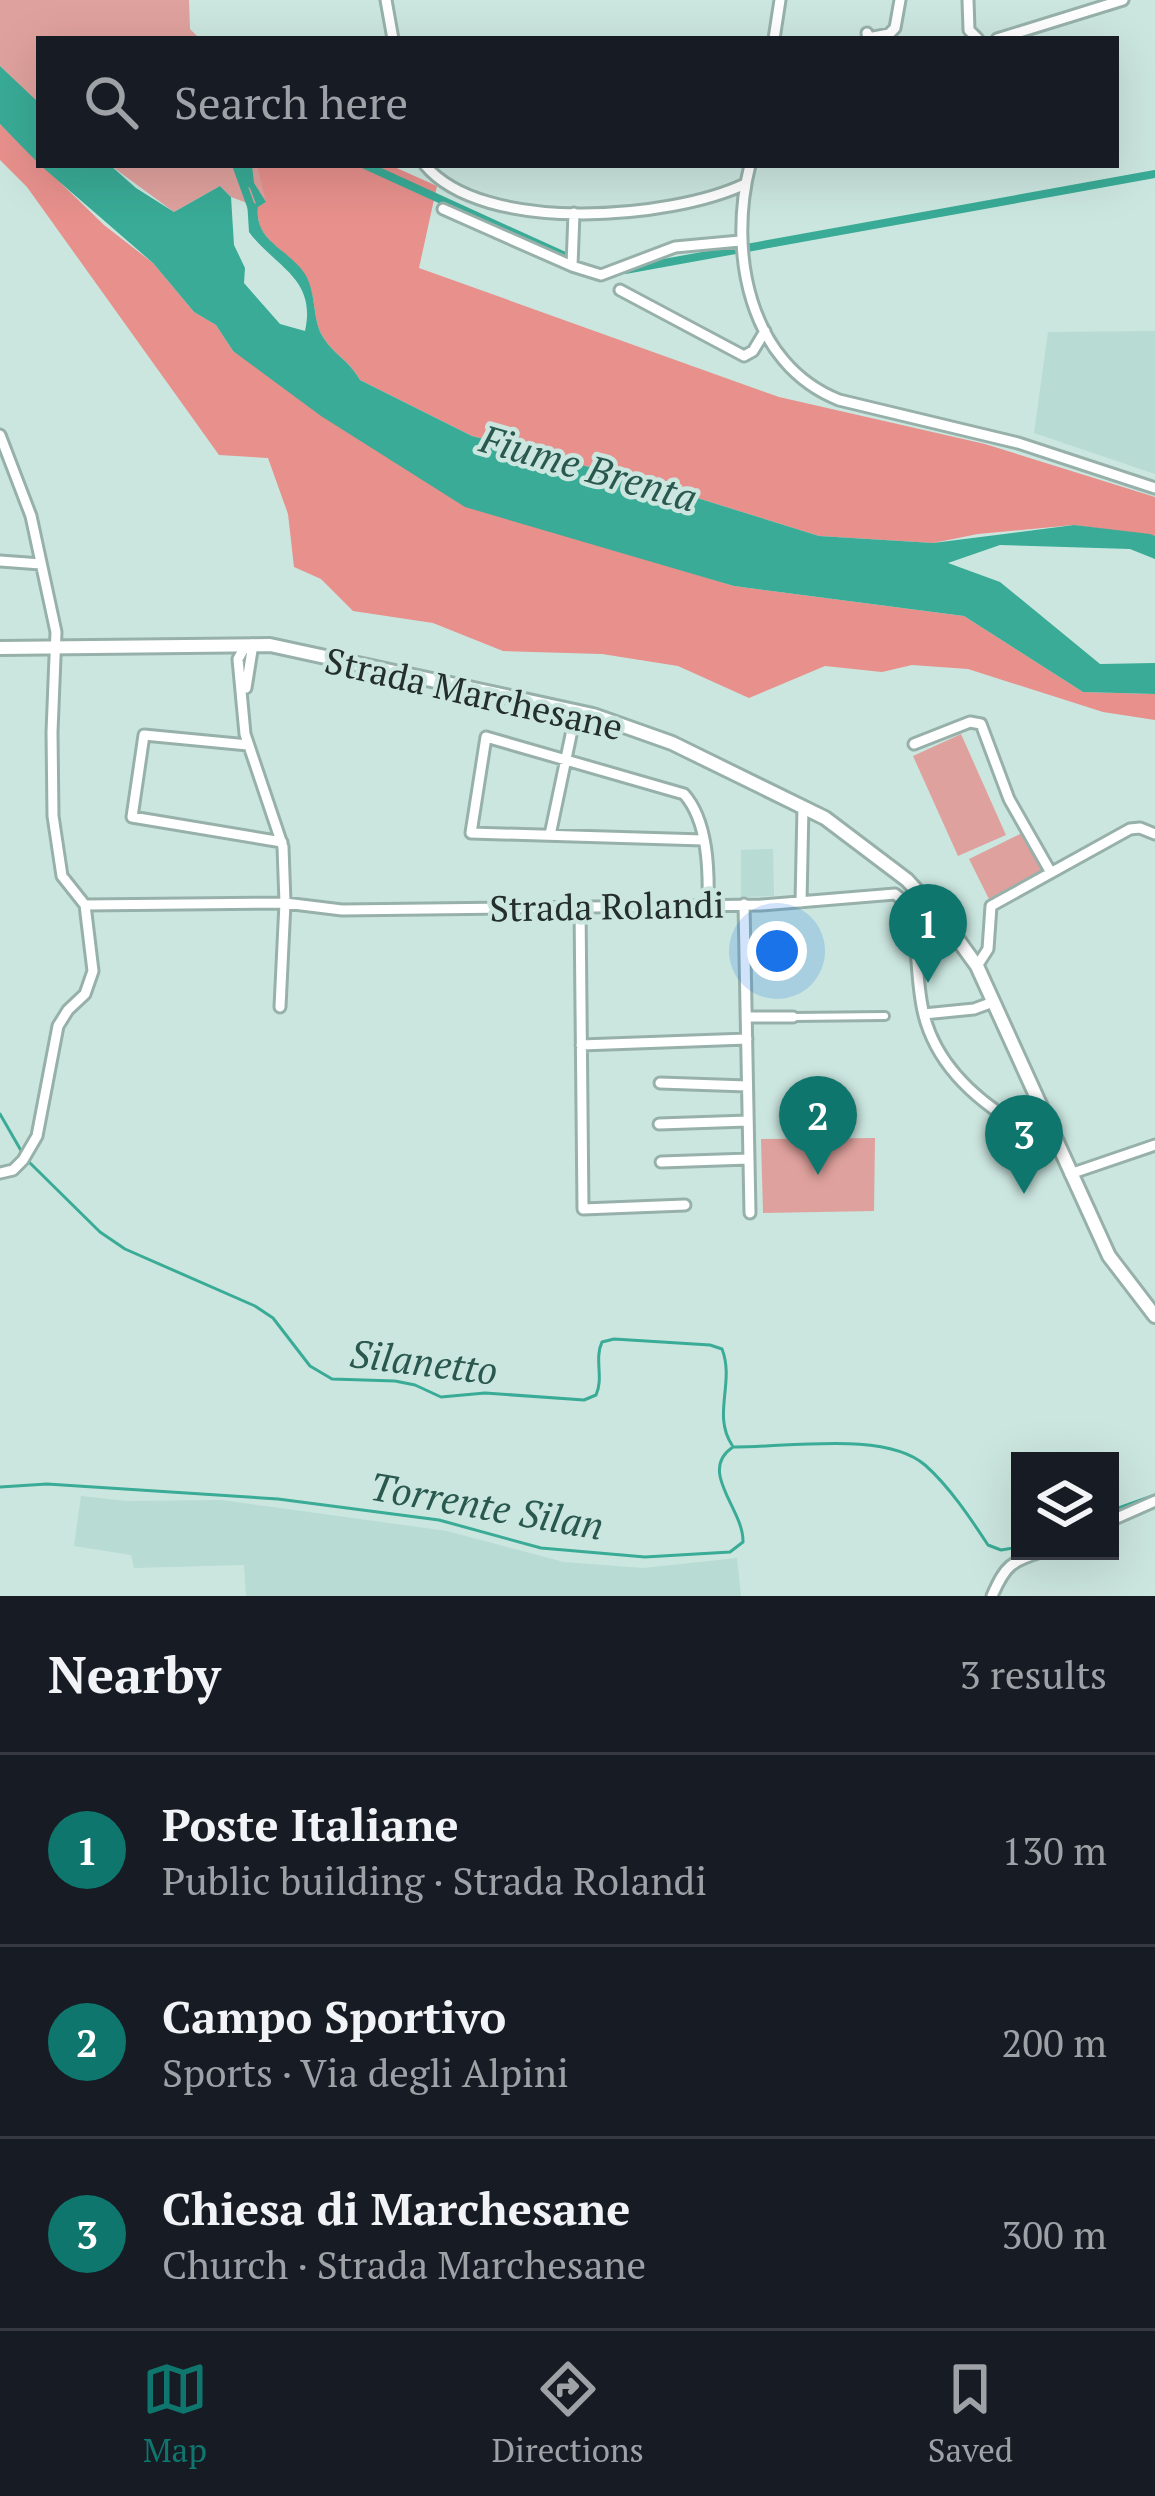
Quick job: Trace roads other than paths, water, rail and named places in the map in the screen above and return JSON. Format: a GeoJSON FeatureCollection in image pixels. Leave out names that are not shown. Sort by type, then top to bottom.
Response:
{"type":"FeatureCollection","features":[{"type":"Feature","properties":{"kind":"main road","name":"Strada Marchesane"},"geometry":{"type":"LineString","coordinates":[[0,648],[250,644],[576,711],[672,743],[803,807],[881,858],[943,919],[977,966],[1108,1256],[1155,1316]]}},
{"type":"Feature","properties":{"kind":"street"},"geometry":{"type":"LineString","coordinates":[[386,0],[392,36]]}},
{"type":"Feature","properties":{"kind":"street"},"geometry":{"type":"LineString","coordinates":[[775,36],[781,0]]}},
{"type":"Feature","properties":{"kind":"street"},"geometry":{"type":"LineString","coordinates":[[882,36],[895,28],[900,0]]}},
{"type":"Feature","properties":{"kind":"street"},"geometry":{"type":"LineString","coordinates":[[968,0],[969,30],[974,36]]}},
{"type":"Feature","properties":{"kind":"street"},"geometry":{"type":"LineString","coordinates":[[1007,36],[1123,0]]}},
{"type":"Feature","properties":{"kind":"street"},"geometry":{"type":"LineString","coordinates":[[427,168],[484,201],[521,212],[647,209],[718,197],[742,198]]}},
{"type":"Feature","properties":{"kind":"street"},"geometry":{"type":"LineString","coordinates":[[749,168],[742,198],[742,247],[765,331],[796,377],[813,390],[882,412],[1018,443],[1155,488]]}},
{"type":"Feature","properties":{"kind":"street"},"geometry":{"type":"LineString","coordinates":[[718,197],[745,184]]}},
{"type":"Feature","properties":{"kind":"street"},"geometry":{"type":"LineString","coordinates":[[443,208],[601,275],[675,248],[742,247]]}},
{"type":"Feature","properties":{"kind":"street"},"geometry":{"type":"LineString","coordinates":[[572,266],[574,213]]}},
{"type":"Feature","properties":{"kind":"street"},"geometry":{"type":"LineString","coordinates":[[620,290],[744,356],[753,351],[765,331]]}},
{"type":"Feature","properties":{"kind":"street"},"geometry":{"type":"LineString","coordinates":[[0,435],[31,515],[57,647],[52,732],[55,836],[62,876],[85,904],[93,971],[85,994],[58,1026],[48,1096],[26,1157],[13,1170],[0,1172]]}},
{"type":"Feature","properties":{"kind":"street"},"geometry":{"type":"LineString","coordinates":[[0,561],[41,564]]}},
{"type":"Feature","properties":{"kind":"street"},"geometry":{"type":"LineString","coordinates":[[216,644],[240,668]]}},
{"type":"Feature","properties":{"kind":"street"},"geometry":{"type":"LineString","coordinates":[[250,644],[238,654],[248,745],[282,842],[285,903],[280,1007]]}},
{"type":"Feature","properties":{"kind":"street"},"geometry":{"type":"LineString","coordinates":[[243,712],[250,644]]}},
{"type":"Feature","properties":{"kind":"street"},"geometry":{"type":"LineString","coordinates":[[550,836],[576,711]]}},
{"type":"Feature","properties":{"kind":"street"},"geometry":{"type":"LineString","coordinates":[[914,744],[970,722],[981,724],[1009,799],[1050,871]]}},
{"type":"Feature","properties":{"kind":"street"},"geometry":{"type":"LineString","coordinates":[[248,745],[144,736],[132,817],[282,842]]}},
{"type":"Feature","properties":{"kind":"street"},"geometry":{"type":"LineString","coordinates":[[703,840],[471,833],[486,736],[684,794],[694,806],[703,840],[709,905]]}},
{"type":"Feature","properties":{"kind":"street"},"geometry":{"type":"LineString","coordinates":[[801,902],[803,807]]}},
{"type":"Feature","properties":{"kind":"street"},"geometry":{"type":"LineString","coordinates":[[977,966],[988,949],[991,906],[1130,829],[1155,834]]}},
{"type":"Feature","properties":{"kind":"street"},"geometry":{"type":"LineString","coordinates":[[881,858],[911,907],[924,1013],[941,1057],[957,1078],[1011,1119],[1055,1144]]}},
{"type":"Feature","properties":{"kind":"street","name":"Strada Rolandi"},"geometry":{"type":"LineString","coordinates":[[85,904],[285,903],[342,910],[709,905],[902,896]]}},
{"type":"Feature","properties":{"kind":"street"},"geometry":{"type":"LineString","coordinates":[[744,904],[750,1213]]}},
{"type":"Feature","properties":{"kind":"street"},"geometry":{"type":"LineString","coordinates":[[580,906],[583,1209],[686,1205]]}},
{"type":"Feature","properties":{"kind":"street"},"geometry":{"type":"LineString","coordinates":[[924,1013],[974,1009],[993,1002]]}},
{"type":"Feature","properties":{"kind":"street"},"geometry":{"type":"LineString","coordinates":[[746,1017],[885,1016]]}},
{"type":"Feature","properties":{"kind":"street"},"geometry":{"type":"LineString","coordinates":[[581,1045],[747,1039]]}},
{"type":"Feature","properties":{"kind":"street"},"geometry":{"type":"LineString","coordinates":[[660,1083],[747,1086]]}},
{"type":"Feature","properties":{"kind":"street"},"geometry":{"type":"LineString","coordinates":[[659,1124],[748,1121]]}},
{"type":"Feature","properties":{"kind":"street"},"geometry":{"type":"LineString","coordinates":[[1070,1174],[1155,1145]]}},
{"type":"Feature","properties":{"kind":"street"},"geometry":{"type":"LineString","coordinates":[[661,1162],[749,1159]]}},
{"type":"Feature","properties":{"kind":"street"},"geometry":{"type":"LineString","coordinates":[[1119,1516],[1155,1502]]}},
{"type":"Feature","properties":{"kind":"street"},"geometry":{"type":"LineString","coordinates":[[992,1596],[1004,1569],[1017,1560]]}},
{"type":"Feature","properties":{"kind":"water"},"geometry":{"type":"Polygon","coordinates":[[[0,66],[36,100],[36,161],[0,124],[0,66]]]}},
{"type":"Feature","properties":{"kind":"water","name":"Fiume Brenta"},"geometry":{"type":"Polygon","coordinates":[[[43,168],[113,168],[174,212],[220,186],[231,197],[234,245],[245,268],[244,283],[280,324],[305,331],[305,298],[299,286],[249,232],[247,200],[256,204],[250,188],[240,182],[239,168],[252,168],[254,183],[266,202],[258,207],[261,229],[305,274],[327,343],[360,380],[472,436],[646,482],[819,536],[933,543],[1074,525],[1155,536],[1155,559],[1130,549],[1000,545],[948,563],[1000,582],[1100,664],[1155,663],[1155,694],[1083,692],[964,616],[734,586],[465,507],[321,416],[233,351],[216,325],[194,312],[153,263],[43,168]]]}},
{"type":"Feature","properties":{"kind":"waterway"},"geometry":{"type":"LineString","coordinates":[[237,168],[252,209]]}},
{"type":"Feature","properties":{"kind":"waterway"},"geometry":{"type":"LineString","coordinates":[[372,168],[567,257]]}},
{"type":"Feature","properties":{"kind":"waterway"},"geometry":{"type":"LineString","coordinates":[[625,270],[1155,174]]}},
{"type":"Feature","properties":{"kind":"waterway","name":"Silanetto"},"geometry":{"type":"LineString","coordinates":[[0,1114],[23,1154]]}},
{"type":"Feature","properties":{"kind":"waterway","name":"Silanetto"},"geometry":{"type":"LineString","coordinates":[[29,1162],[100,1232],[125,1249],[255,1306],[273,1318],[310,1366],[332,1379],[395,1381],[441,1397],[485,1393],[584,1400],[598,1389],[602,1342],[710,1345],[722,1349],[725,1361],[723,1410],[732,1445]]}},
{"type":"Feature","properties":{"kind":"waterway","name":"Torrente Silan"},"geometry":{"type":"LineString","coordinates":[[0,1487],[47,1484],[278,1499],[439,1520],[541,1548],[645,1557],[730,1552],[743,1542],[721,1479],[723,1457],[733,1447],[860,1444],[907,1454],[925,1465],[988,1545],[1011,1548]]}},
{"type":"Feature","properties":{"kind":"waterway","name":"Torrente Silan"},"geometry":{"type":"LineString","coordinates":[[1119,1508],[1155,1495]]}},
{"type":"Feature","properties":{"kind":"place","name":"Poste Italiane"},"geometry":{"type":"Point","coordinates":[928,983]}},
{"type":"Feature","properties":{"kind":"place","name":"Campo Sportivo"},"geometry":{"type":"Point","coordinates":[818,1175]}},
{"type":"Feature","properties":{"kind":"place","name":"Chiesa di Marchesane"},"geometry":{"type":"Point","coordinates":[1024,1194]}}]}
